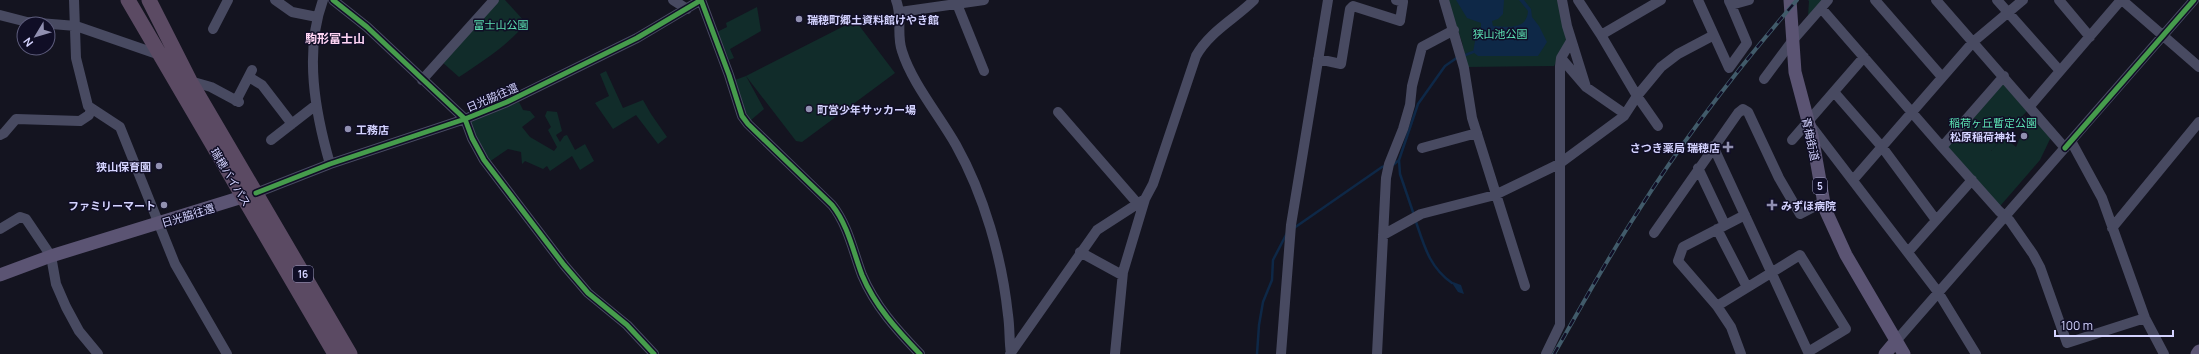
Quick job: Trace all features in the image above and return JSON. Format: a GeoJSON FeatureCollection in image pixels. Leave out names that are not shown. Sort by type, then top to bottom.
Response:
{"type":"FeatureCollection","features":[{"type":"Feature","properties":{"kind":"highway","name":"瑞穂バイパス"},"geometry":{"type":"LineString","coordinates":[[128,0],[160,55],[350,354]]}},
{"type":"Feature","properties":{"kind":"highway","name":"瑞穂バイパス"},"geometry":{"type":"LineString","coordinates":[[149,0],[250,195],[336,354]]}},
{"type":"Feature","properties":{"kind":"main road","name":"青梅街道"},"geometry":{"type":"LineString","coordinates":[[1790,0],[1796,78],[1808,122],[1823,202],[1842,247],[1904,354]]}},
{"type":"Feature","properties":{"kind":"main road","name":"日光脇往還"},"geometry":{"type":"LineString","coordinates":[[0,275],[51,256],[160,224],[250,195]]}},
{"type":"Feature","properties":{"kind":"main road"},"geometry":{"type":"LineString","coordinates":[[1885,354],[1896,341]]}},
{"type":"Feature","properties":{"kind":"main road"},"geometry":{"type":"LineString","coordinates":[[2197,354],[2199,350]]}},
{"type":"Feature","properties":{"kind":"street"},"geometry":{"type":"LineString","coordinates":[[74,0],[73,19],[76,26],[76,58],[88,106],[120,127],[183,280],[227,354]]}},
{"type":"Feature","properties":{"kind":"street"},"geometry":{"type":"LineString","coordinates":[[213,30],[228,0]]}},
{"type":"Feature","properties":{"kind":"street"},"geometry":{"type":"LineString","coordinates":[[275,0],[292,12],[317,17]]}},
{"type":"Feature","properties":{"kind":"street"},"geometry":{"type":"LineString","coordinates":[[323,0],[317,17],[313,52],[316,105],[330,164]]}},
{"type":"Feature","properties":{"kind":"street"},"geometry":{"type":"LineString","coordinates":[[333,0],[368,27],[422,80],[465,119],[472,138],[484,160],[564,265],[588,293],[627,325],[654,354]]}},
{"type":"Feature","properties":{"kind":"street"},"geometry":{"type":"LineString","coordinates":[[422,80],[494,0]]}},
{"type":"Feature","properties":{"kind":"street"},"geometry":{"type":"LineString","coordinates":[[673,0],[687,9]]}},
{"type":"Feature","properties":{"kind":"street"},"geometry":{"type":"LineString","coordinates":[[701,0],[742,116],[748,124],[832,204],[840,215],[863,276],[878,306],[897,331],[920,354]]}},
{"type":"Feature","properties":{"kind":"street","name":"日光脇往還"},"geometry":{"type":"LineString","coordinates":[[250,195],[330,164],[465,119],[507,102],[575,70],[637,38],[701,0]]}},
{"type":"Feature","properties":{"kind":"street"},"geometry":{"type":"LineString","coordinates":[[896,0],[900,12],[901,50],[910,70],[956,145],[980,197],[1002,278],[1008,315],[1010,354]]}},
{"type":"Feature","properties":{"kind":"street"},"geometry":{"type":"LineString","coordinates":[[900,12],[984,0]]}},
{"type":"Feature","properties":{"kind":"street"},"geometry":{"type":"LineString","coordinates":[[1114,354],[1122,275],[1142,202],[1153,184],[1196,56],[1210,37],[1254,0]]}},
{"type":"Feature","properties":{"kind":"street"},"geometry":{"type":"LineString","coordinates":[[1281,354],[1291,229],[1328,0]]}},
{"type":"Feature","properties":{"kind":"street"},"geometry":{"type":"LineString","coordinates":[[1318,59],[1341,64],[1350,9],[1353,6],[1400,21],[1402,2],[1396,0]]}},
{"type":"Feature","properties":{"kind":"street"},"geometry":{"type":"LineString","coordinates":[[1444,0],[1461,56],[1477,133],[1495,195],[1525,286]]}},
{"type":"Feature","properties":{"kind":"street"},"geometry":{"type":"LineString","coordinates":[[1562,0],[1572,41],[1586,87]]}},
{"type":"Feature","properties":{"kind":"street"},"geometry":{"type":"LineString","coordinates":[[1578,0],[1601,35],[1637,96],[1658,126]]}},
{"type":"Feature","properties":{"kind":"street"},"geometry":{"type":"LineString","coordinates":[[1601,35],[1660,0]]}},
{"type":"Feature","properties":{"kind":"street"},"geometry":{"type":"LineString","coordinates":[[1698,0],[1729,68],[1747,43],[1730,2],[1749,0]]}},
{"type":"Feature","properties":{"kind":"street"},"geometry":{"type":"LineString","coordinates":[[1764,79],[1793,40],[1828,0]]}},
{"type":"Feature","properties":{"kind":"street"},"geometry":{"type":"LineString","coordinates":[[1875,0],[1942,77]]}},
{"type":"Feature","properties":{"kind":"street"},"geometry":{"type":"LineString","coordinates":[[1936,0],[2030,106],[2068,144],[2102,198],[2145,318],[2164,354]]}},
{"type":"Feature","properties":{"kind":"street"},"geometry":{"type":"LineString","coordinates":[[1997,0],[2060,71]]}},
{"type":"Feature","properties":{"kind":"street"},"geometry":{"type":"LineString","coordinates":[[1853,180],[1973,42],[2023,0]]}},
{"type":"Feature","properties":{"kind":"street"},"geometry":{"type":"LineString","coordinates":[[2059,0],[2090,37]]}},
{"type":"Feature","properties":{"kind":"street"},"geometry":{"type":"LineString","coordinates":[[2030,106],[2122,0],[2199,67]]}},
{"type":"Feature","properties":{"kind":"street"},"geometry":{"type":"LineString","coordinates":[[1896,341],[2194,0]]}},
{"type":"Feature","properties":{"kind":"street"},"geometry":{"type":"LineString","coordinates":[[957,4],[984,71]]}},
{"type":"Feature","properties":{"kind":"street"},"geometry":{"type":"LineString","coordinates":[[1821,8],[1942,147],[2010,221],[2040,267],[2067,343],[2145,318]]}},
{"type":"Feature","properties":{"kind":"street"},"geometry":{"type":"LineString","coordinates":[[0,15],[27,22],[76,26],[160,55]]}},
{"type":"Feature","properties":{"kind":"street"},"geometry":{"type":"LineString","coordinates":[[1377,354],[1383,235],[1389,165],[1404,129],[1410,105],[1412,86],[1422,47],[1454,30]]}},
{"type":"Feature","properties":{"kind":"street"},"geometry":{"type":"LineString","coordinates":[[1383,235],[1416,217],[1495,195],[1559,164],[1625,114],[1661,66],[1678,54],[1714,35]]}},
{"type":"Feature","properties":{"kind":"street"},"geometry":{"type":"LineString","coordinates":[[1546,354],[1560,325],[1562,280],[1559,164],[1561,58],[1572,41]]}},
{"type":"Feature","properties":{"kind":"street"},"geometry":{"type":"LineString","coordinates":[[1561,58],[1586,87],[1625,114]]}},
{"type":"Feature","properties":{"kind":"street"},"geometry":{"type":"LineString","coordinates":[[1792,140],[1864,58]]}},
{"type":"Feature","properties":{"kind":"street"},"geometry":{"type":"LineString","coordinates":[[190,81],[211,86],[238,102],[250,73],[262,85],[292,124]]}},
{"type":"Feature","properties":{"kind":"street"},"geometry":{"type":"LineString","coordinates":[[1942,147],[2004,76]]}},
{"type":"Feature","properties":{"kind":"street"},"geometry":{"type":"LineString","coordinates":[[1834,92],[1882,147],[1936,220]]}},
{"type":"Feature","properties":{"kind":"street"},"geometry":{"type":"LineString","coordinates":[[271,140],[316,105]]}},
{"type":"Feature","properties":{"kind":"street"},"geometry":{"type":"LineString","coordinates":[[0,135],[4,133],[16,119],[80,121],[88,115],[91,109]]}},
{"type":"Feature","properties":{"kind":"street"},"geometry":{"type":"LineString","coordinates":[[1654,233],[1713,146],[1738,113],[1746,110],[1779,178],[1800,214],[1823,202]]}},
{"type":"Feature","properties":{"kind":"street"},"geometry":{"type":"LineString","coordinates":[[1058,112],[1142,202]]}},
{"type":"Feature","properties":{"kind":"street"},"geometry":{"type":"LineString","coordinates":[[1808,122],[1938,292],[1976,354]]}},
{"type":"Feature","properties":{"kind":"street"},"geometry":{"type":"LineString","coordinates":[[2112,228],[2199,122]]}},
{"type":"Feature","properties":{"kind":"street"},"geometry":{"type":"LineString","coordinates":[[1422,148],[1477,133]]}},
{"type":"Feature","properties":{"kind":"street"},"geometry":{"type":"LineString","coordinates":[[1713,146],[1771,272],[1809,353],[1846,328],[1800,255],[1771,272],[1717,306]]}},
{"type":"Feature","properties":{"kind":"street"},"geometry":{"type":"LineString","coordinates":[[1698,168],[1747,287]]}},
{"type":"Feature","properties":{"kind":"street"},"geometry":{"type":"LineString","coordinates":[[1908,252],[1972,180]]}},
{"type":"Feature","properties":{"kind":"street"},"geometry":{"type":"LineString","coordinates":[[1010,354],[1080,252],[1097,230],[1142,202]]}},
{"type":"Feature","properties":{"kind":"street"},"geometry":{"type":"LineString","coordinates":[[1741,354],[1731,327],[1717,306],[1678,261],[1683,247],[1745,215]]}},
{"type":"Feature","properties":{"kind":"street"},"geometry":{"type":"LineString","coordinates":[[0,229],[20,217],[26,219],[51,256],[56,284],[66,307],[80,331],[98,354]]}},
{"type":"Feature","properties":{"kind":"street"},"geometry":{"type":"LineString","coordinates":[[1080,252],[1122,275]]}},
{"type":"Feature","properties":{"kind":"green space","name":"富士山公園"},"geometry":{"type":"Polygon","coordinates":[[[498,0],[505,0],[526,23],[503,46],[459,77],[442,62],[498,0]]]}},
{"type":"Feature","properties":{"kind":"green space","name":"狭山池公園"},"geometry":{"type":"Polygon","coordinates":[[[1447,0],[1559,0],[1567,43],[1554,66],[1467,67],[1462,42],[1447,0]]]}},
{"type":"Feature","properties":{"kind":"green space"},"geometry":{"type":"Polygon","coordinates":[[[1808,0],[1823,0],[1808,16],[1809,1],[1808,0]]]}},
{"type":"Feature","properties":{"kind":"green space"},"geometry":{"type":"Polygon","coordinates":[[[757,7],[761,31],[730,49],[734,58],[729,60],[717,32],[727,27],[726,23],[757,7]]]}},
{"type":"Feature","properties":{"kind":"green space","name":"町営少年サッカー場"},"geometry":{"type":"Polygon","coordinates":[[[850,23],[853,27],[858,24],[895,73],[802,142],[796,141],[746,76],[850,23]]]}},
{"type":"Feature","properties":{"kind":"green space"},"geometry":{"type":"Polygon","coordinates":[[[606,71],[623,108],[643,100],[667,137],[658,144],[636,115],[613,129],[595,103],[609,96],[600,74],[606,71]]]}},
{"type":"Feature","properties":{"kind":"green space"},"geometry":{"type":"Polygon","coordinates":[[[746,76],[764,109],[751,120],[744,110],[735,80],[746,76]]]}},
{"type":"Feature","properties":{"kind":"green space","name":"稲荷ヶ丘暫定公園"},"geometry":{"type":"Polygon","coordinates":[[[2001,85],[2004,85],[2027,111],[1991,151],[2004,137],[2016,147],[2023,131],[2016,124],[2024,116],[2035,127],[2040,126],[2051,137],[2040,160],[2001,205],[1998,205],[1949,148],[1949,144],[2001,85]]]}},
{"type":"Feature","properties":{"kind":"green space"},"geometry":{"type":"Polygon","coordinates":[[[519,102],[523,110],[530,111],[535,117],[522,127],[530,137],[554,151],[557,147],[548,130],[551,127],[545,116],[547,111],[557,112],[562,131],[556,135],[560,142],[564,136],[567,135],[575,150],[585,144],[594,161],[580,170],[572,156],[550,171],[547,166],[543,169],[525,161],[522,164],[521,152],[508,149],[489,162],[479,147],[471,122],[519,102]]]}},
{"type":"Feature","properties":{"kind":"water"},"geometry":{"type":"Polygon","coordinates":[[[1456,0],[1504,0],[1503,14],[1498,19],[1492,21],[1493,26],[1510,27],[1524,22],[1527,17],[1528,11],[1519,0],[1524,0],[1531,9],[1532,17],[1539,26],[1547,42],[1538,56],[1478,56],[1473,52],[1477,31],[1481,27],[1481,23],[1467,18],[1456,0]]]}},
{"type":"Feature","properties":{"kind":"water"},"geometry":{"type":"Polygon","coordinates":[[[1452,283],[1461,285],[1464,294],[1458,292],[1452,283]]]}},
{"type":"Feature","properties":{"kind":"waterway"},"geometry":{"type":"LineString","coordinates":[[1463,56],[1473,52]]}},
{"type":"Feature","properties":{"kind":"waterway"},"geometry":{"type":"LineString","coordinates":[[1393,165],[1399,160],[1418,104],[1445,66],[1458,57]]}},
{"type":"Feature","properties":{"kind":"waterway"},"geometry":{"type":"LineString","coordinates":[[1399,160],[1400,174],[1414,215]]}},
{"type":"Feature","properties":{"kind":"waterway"},"geometry":{"type":"LineString","coordinates":[[1294,228],[1382,167],[1386,166]]}},
{"type":"Feature","properties":{"kind":"waterway"},"geometry":{"type":"LineString","coordinates":[[1415,219],[1428,255],[1438,270],[1452,283]]}},
{"type":"Feature","properties":{"kind":"waterway"},"geometry":{"type":"LineString","coordinates":[[1257,354],[1259,325],[1263,302],[1272,280],[1273,260],[1287,233]]}},
{"type":"Feature","properties":{"kind":"railway"},"geometry":{"type":"LineString","coordinates":[[1554,354],[1594,283],[1655,185],[1693,130],[1733,77],[1797,0]]}},
{"type":"Feature","properties":{"kind":"cycle path"},"geometry":{"type":"LineString","coordinates":[[333,0],[367,27],[465,119],[472,138],[484,160],[564,265],[588,293],[627,325],[654,354]]}},
{"type":"Feature","properties":{"kind":"cycle path"},"geometry":{"type":"LineString","coordinates":[[256,193],[330,164],[465,119],[507,102],[637,38],[701,0],[729,75],[742,116],[748,124],[832,205],[838,213],[850,238],[862,275],[873,297],[895,327],[920,354]]}},
{"type":"Feature","properties":{"kind":"cycle path"},"geometry":{"type":"LineString","coordinates":[[2065,148],[2194,0]]}},
{"type":"Feature","properties":{"kind":"place","name":"瑞穂町郷土資料館けやき館"},"geometry":{"type":"Point","coordinates":[799,19]}},
{"type":"Feature","properties":{"kind":"place","name":"町営少年サッカー場"},"geometry":{"type":"Point","coordinates":[809,109]}},
{"type":"Feature","properties":{"kind":"place","name":"工務店"},"geometry":{"type":"Point","coordinates":[348,129]}},
{"type":"Feature","properties":{"kind":"place","name":"松原稲荷神社"},"geometry":{"type":"Point","coordinates":[2024,136]}},
{"type":"Feature","properties":{"kind":"place","name":"さつき薬局 瑞穂店"},"geometry":{"type":"Point","coordinates":[1728,147]}},
{"type":"Feature","properties":{"kind":"place","name":"狭山保育園"},"geometry":{"type":"Point","coordinates":[159,166]}},
{"type":"Feature","properties":{"kind":"place","name":"ファミリーマート"},"geometry":{"type":"Point","coordinates":[164,205]}},
{"type":"Feature","properties":{"kind":"place","name":"みずほ病院"},"geometry":{"type":"Point","coordinates":[1772,205]}},
{"type":"Feature","properties":{"kind":"district","name":"駒形富士山"},"geometry":{"type":"Point","coordinates":[335,38]}}]}
